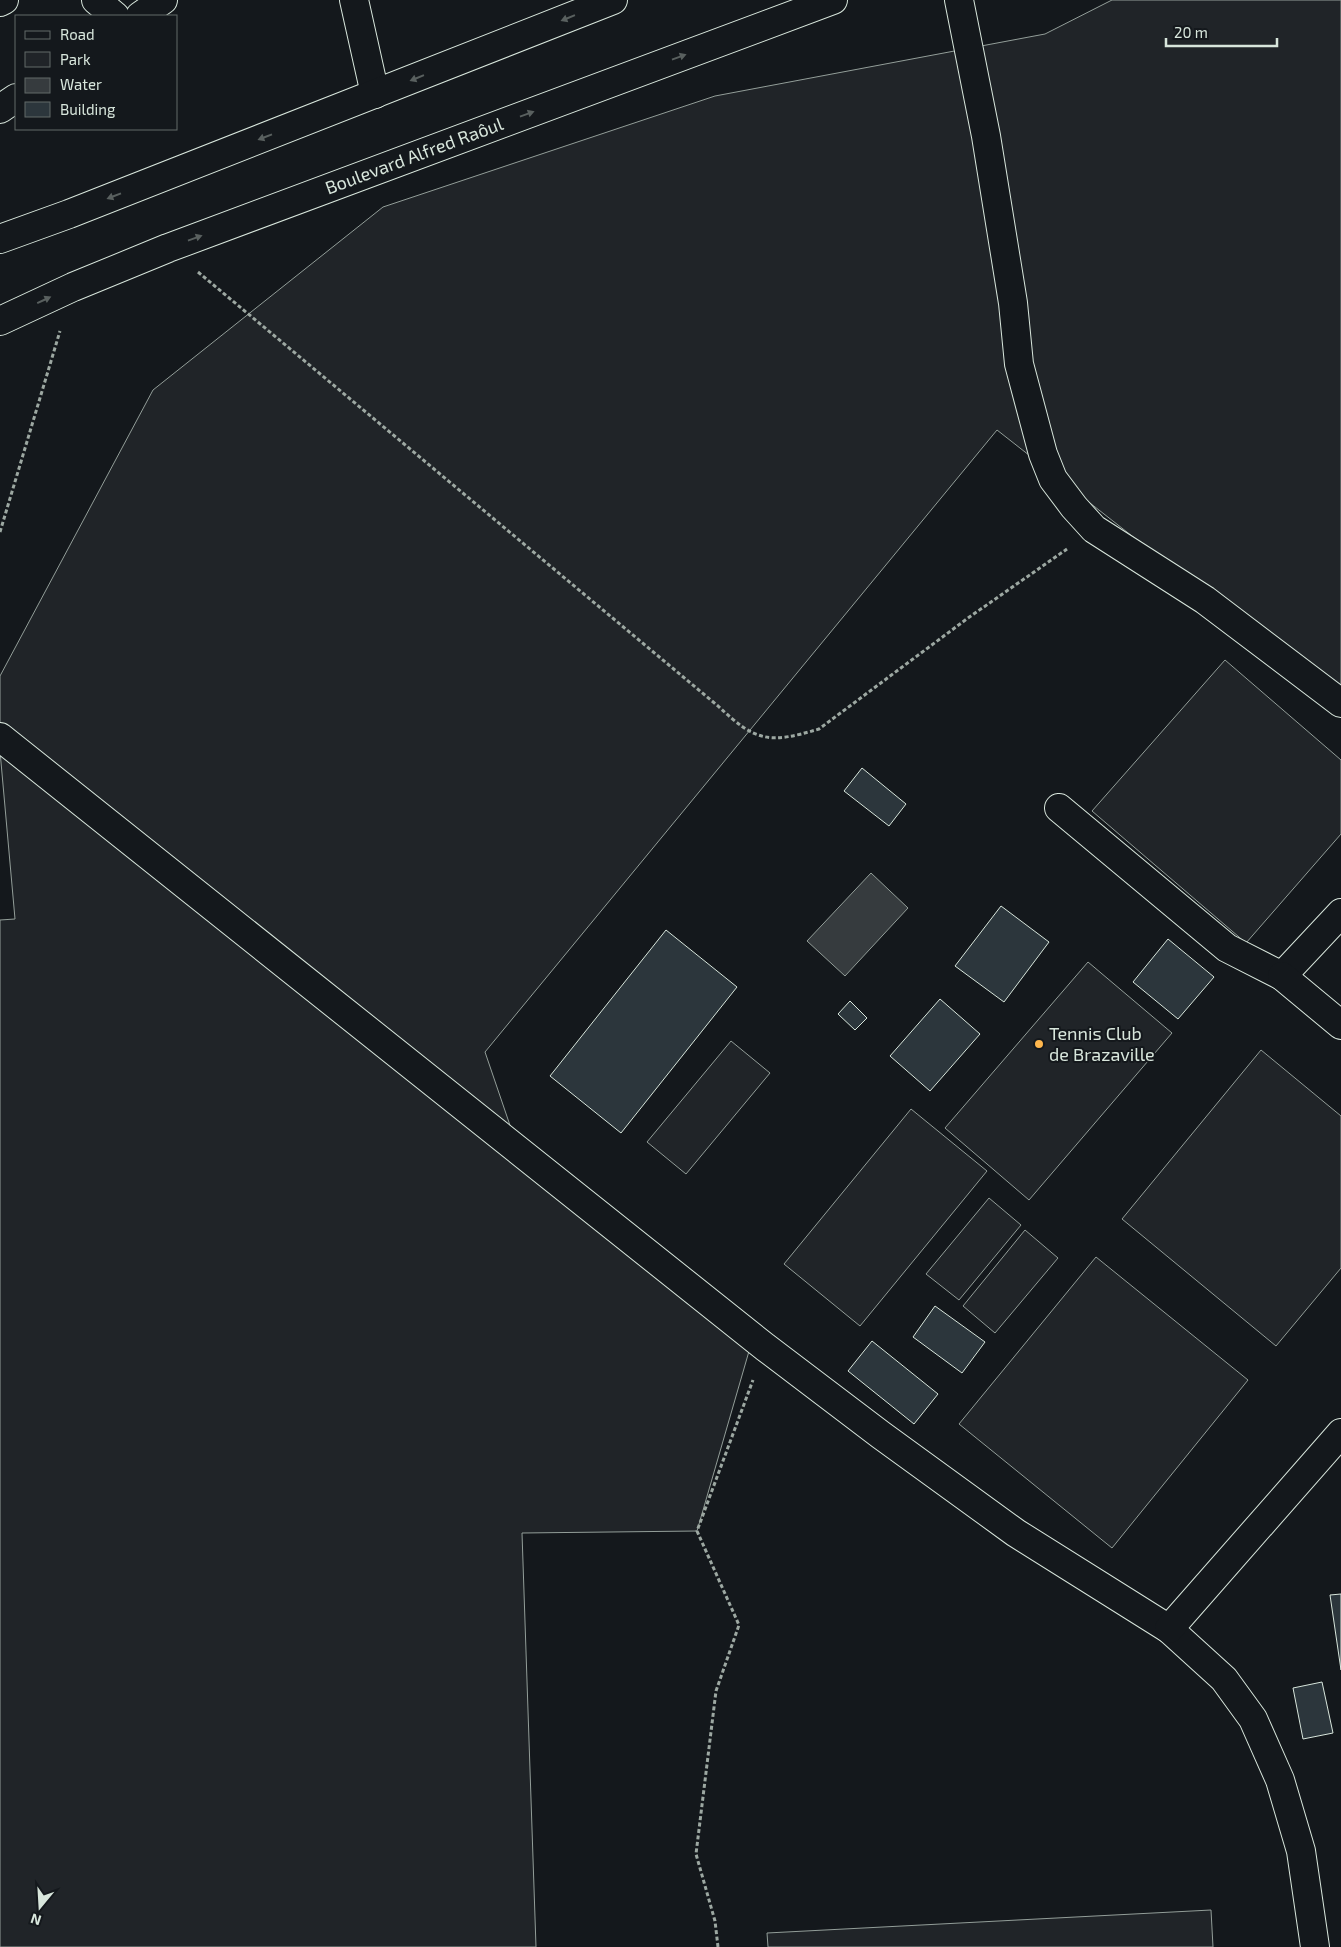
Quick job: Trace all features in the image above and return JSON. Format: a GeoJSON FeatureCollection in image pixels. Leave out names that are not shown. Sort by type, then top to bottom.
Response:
{"type":"FeatureCollection","features":[{"type":"Feature","properties":{"kind":"street"},"geometry":{"type":"LineString","coordinates":[[0,2],[4,0]]}},
{"type":"Feature","properties":{"kind":"street"},"geometry":{"type":"LineString","coordinates":[[96,0],[113,15]]}},
{"type":"Feature","properties":{"kind":"street"},"geometry":{"type":"LineString","coordinates":[[141,15],[163,0]]}},
{"type":"Feature","properties":{"kind":"street"},"geometry":{"type":"LineString","coordinates":[[354,0],[375,94]]}},
{"type":"Feature","properties":{"kind":"street"},"geometry":{"type":"LineString","coordinates":[[0,239],[69,214],[613,0]]}},
{"type":"Feature","properties":{"kind":"street","name":"Boulevard Alfred Raôul"},"geometry":{"type":"LineString","coordinates":[[0,321],[73,287],[168,248],[833,0]]}},
{"type":"Feature","properties":{"kind":"street"},"geometry":{"type":"LineString","coordinates":[[959,0],[986,136],[1013,303],[1019,364],[1043,454],[1053,479],[1074,507],[1094,529],[1204,600],[1341,703]]}},
{"type":"Feature","properties":{"kind":"street"},"geometry":{"type":"LineString","coordinates":[[0,109],[15,99]]}},
{"type":"Feature","properties":{"kind":"street"},"geometry":{"type":"LineString","coordinates":[[0,737],[765,1347],[881,1435],[1016,1533],[1169,1629],[1224,1679],[1253,1719],[1280,1780],[1301,1850],[1315,1947]]}},
{"type":"Feature","properties":{"kind":"street"},"geometry":{"type":"LineString","coordinates":[[1059,808],[1227,948],[1282,976],[1341,1026]]}},
{"type":"Feature","properties":{"kind":"street"},"geometry":{"type":"LineString","coordinates":[[1282,976],[1339,920]]}},
{"type":"Feature","properties":{"kind":"street"},"geometry":{"type":"LineString","coordinates":[[1169,1629],[1341,1433]]}},
{"type":"Feature","properties":{"kind":"path"},"geometry":{"type":"LineString","coordinates":[[168,248],[718,706],[740,727],[764,738],[791,737],[819,729],[968,618],[1094,529]]}},
{"type":"Feature","properties":{"kind":"path"},"geometry":{"type":"LineString","coordinates":[[0,532],[73,287]]}},
{"type":"Feature","properties":{"kind":"path"},"geometry":{"type":"LineString","coordinates":[[718,1947],[716,1922],[696,1854],[716,1691],[739,1625],[697,1531],[765,1347]]}},
{"type":"Feature","properties":{"kind":"green space"},"geometry":{"type":"Polygon","coordinates":[[[1112,0],[1341,0],[1341,700],[997,430],[485,1052],[515,1140],[756,1327],[697,1531],[522,1533],[536,1947],[0,1947],[0,920],[15,919],[0,751],[0,676],[153,390],[383,207],[715,96],[1045,34],[1112,0]]]}},
{"type":"Feature","properties":{"kind":"green space"},"geometry":{"type":"Polygon","coordinates":[[[1225,660],[1341,760],[1341,834],[1246,943],[1092,811],[1225,660]]]}},
{"type":"Feature","properties":{"kind":"green space"},"geometry":{"type":"Polygon","coordinates":[[[1088,962],[1172,1033],[1029,1200],[945,1128],[1088,962]]]}},
{"type":"Feature","properties":{"kind":"green space"},"geometry":{"type":"Polygon","coordinates":[[[731,1041],[770,1073],[686,1174],[647,1142],[731,1041]]]}},
{"type":"Feature","properties":{"kind":"green space"},"geometry":{"type":"Polygon","coordinates":[[[1261,1050],[1341,1116],[1341,1268],[1276,1346],[1122,1219],[1261,1050]]]}},
{"type":"Feature","properties":{"kind":"green space"},"geometry":{"type":"Polygon","coordinates":[[[911,1109],[987,1171],[860,1326],[784,1264],[911,1109]]]}},
{"type":"Feature","properties":{"kind":"green space"},"geometry":{"type":"Polygon","coordinates":[[[989,1198],[1021,1225],[959,1300],[926,1274],[989,1198]]]}},
{"type":"Feature","properties":{"kind":"green space"},"geometry":{"type":"Polygon","coordinates":[[[1025,1230],[1058,1258],[995,1333],[963,1306],[1025,1230]]]}},
{"type":"Feature","properties":{"kind":"green space"},"geometry":{"type":"Polygon","coordinates":[[[1096,1257],[1248,1380],[1112,1548],[959,1424],[1096,1257]]]}},
{"type":"Feature","properties":{"kind":"green space"},"geometry":{"type":"Polygon","coordinates":[[[1211,1910],[1213,1947],[768,1947],[767,1933],[1211,1910]]]}},
{"type":"Feature","properties":{"kind":"water"},"geometry":{"type":"Polygon","coordinates":[[[871,873],[908,908],[845,976],[807,941],[871,873]]]}},
{"type":"Feature","properties":{"kind":"building"},"geometry":{"type":"Polygon","coordinates":[[[862,768],[906,804],[889,826],[844,791],[862,768]]]}},
{"type":"Feature","properties":{"kind":"building"},"geometry":{"type":"Polygon","coordinates":[[[1001,906],[1049,942],[1004,1002],[955,966],[1001,906]]]}},
{"type":"Feature","properties":{"kind":"building"},"geometry":{"type":"Polygon","coordinates":[[[666,930],[737,987],[621,1133],[550,1076],[666,930]]]}},
{"type":"Feature","properties":{"kind":"building"},"geometry":{"type":"Polygon","coordinates":[[[1168,939],[1214,977],[1178,1019],[1133,982],[1168,939]]]}},
{"type":"Feature","properties":{"kind":"building"},"geometry":{"type":"Polygon","coordinates":[[[940,999],[980,1034],[930,1091],[890,1056],[940,999]]]}},
{"type":"Feature","properties":{"kind":"building"},"geometry":{"type":"Polygon","coordinates":[[[850,1001],[867,1018],[855,1030],[838,1014],[850,1001]]]}},
{"type":"Feature","properties":{"kind":"building"},"geometry":{"type":"Polygon","coordinates":[[[935,1306],[985,1342],[962,1373],[913,1337],[935,1306]]]}},
{"type":"Feature","properties":{"kind":"building"},"geometry":{"type":"Polygon","coordinates":[[[872,1341],[938,1394],[914,1424],[848,1371],[872,1341]]]}},
{"type":"Feature","properties":{"kind":"building"},"geometry":{"type":"Polygon","coordinates":[[[1341,1594],[1341,1670],[1330,1595],[1341,1594]]]}},
{"type":"Feature","properties":{"kind":"building"},"geometry":{"type":"Polygon","coordinates":[[[1322,1682],[1333,1733],[1303,1739],[1293,1688],[1322,1682]]]}},
{"type":"Feature","properties":{"kind":"place","name":"Tennis Club de Brazaville"},"geometry":{"type":"Point","coordinates":[1039,1044]}}]}
